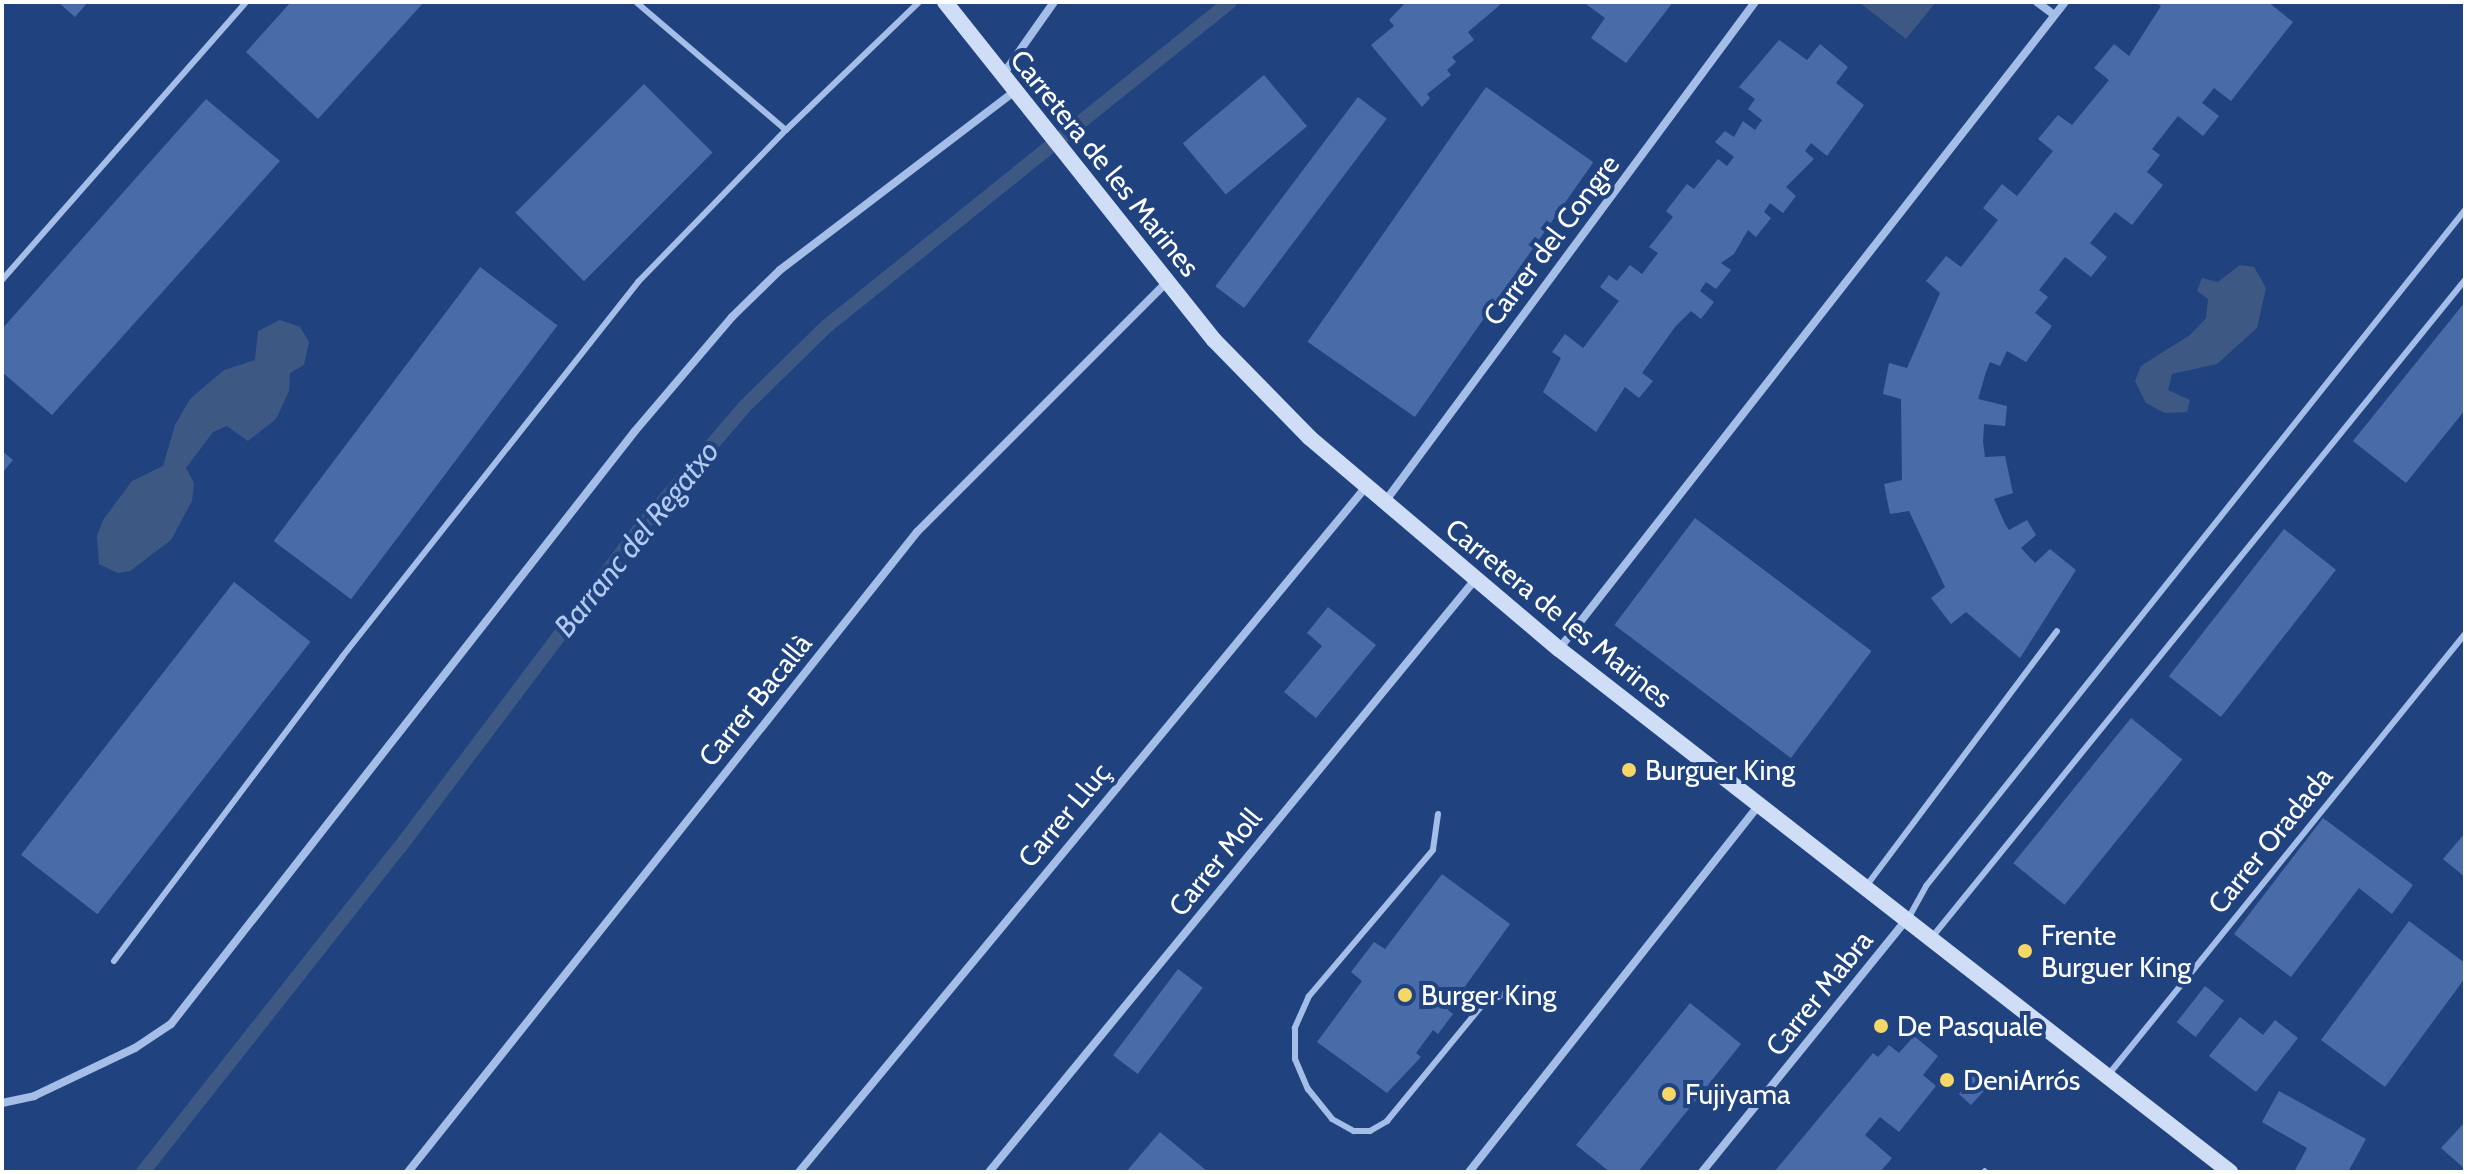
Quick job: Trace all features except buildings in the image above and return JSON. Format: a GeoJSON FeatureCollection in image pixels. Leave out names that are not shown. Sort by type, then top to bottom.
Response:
{"type":"FeatureCollection","features":[{"type":"Feature","properties":{"kind":"main road","name":"Carretera de les Marines"},"geometry":{"type":"LineString","coordinates":[[945,2],[1167,282],[1260,389],[1365,488],[1559,649],[1909,917],[2230,1172]]}},
{"type":"Feature","properties":{"kind":"street"},"geometry":{"type":"LineString","coordinates":[[1002,76],[1054,2]]}},
{"type":"Feature","properties":{"kind":"street","name":"Carrer del Congre"},"geometry":{"type":"LineString","coordinates":[[1383,504],[1755,2]]}},
{"type":"Feature","properties":{"kind":"street"},"geometry":{"type":"LineString","coordinates":[[2037,2],[2054,15]]}},
{"type":"Feature","properties":{"kind":"street"},"geometry":{"type":"LineString","coordinates":[[1559,649],[2065,2]]}},
{"type":"Feature","properties":{"kind":"street"},"geometry":{"type":"LineString","coordinates":[[2,1103],[34,1096],[135,1048],[171,1024],[635,431],[732,317],[780,270],[1014,92]]}},
{"type":"Feature","properties":{"kind":"street","name":"Carrer Bacallà"},"geometry":{"type":"LineString","coordinates":[[408,1172],[917,532],[1167,282]]}},
{"type":"Feature","properties":{"kind":"street","name":"Carrer Lluç"},"geometry":{"type":"LineString","coordinates":[[799,1172],[1365,488]]}},
{"type":"Feature","properties":{"kind":"street","name":"Carrer Moll"},"geometry":{"type":"LineString","coordinates":[[989,1172],[1474,581]]}},
{"type":"Feature","properties":{"kind":"street"},"geometry":{"type":"LineString","coordinates":[[1469,1172],[1761,803]]}},
{"type":"Feature","properties":{"kind":"street","name":"Carrer Mabra"},"geometry":{"type":"LineString","coordinates":[[1702,1172],[1909,917]]}},
{"type":"Feature","properties":{"kind":"lane"},"geometry":{"type":"LineString","coordinates":[[2,280],[246,2]]}},
{"type":"Feature","properties":{"kind":"lane"},"geometry":{"type":"LineString","coordinates":[[636,2],[786,130]]}},
{"type":"Feature","properties":{"kind":"lane"},"geometry":{"type":"LineString","coordinates":[[114,961],[342,657],[638,282],[786,130],[919,2]]}},
{"type":"Feature","properties":{"kind":"lane"},"geometry":{"type":"LineString","coordinates":[[1909,917],[1926,886],[2465,210]]}},
{"type":"Feature","properties":{"kind":"lane"},"geometry":{"type":"LineString","coordinates":[[1933,936],[2465,280]]}},
{"type":"Feature","properties":{"kind":"lane"},"geometry":{"type":"LineString","coordinates":[[1867,885],[2057,631]]}},
{"type":"Feature","properties":{"kind":"lane","name":"Carrer Oradada"},"geometry":{"type":"LineString","coordinates":[[2109,1074],[2465,634]]}},
{"type":"Feature","properties":{"kind":"lane"},"geometry":{"type":"LineString","coordinates":[[1438,814],[1433,850],[1309,996],[1295,1028],[1295,1059],[1308,1089],[1332,1119],[1354,1131],[1370,1131],[1387,1121],[1483,1004],[1525,984]]}},
{"type":"Feature","properties":{"kind":"water"},"geometry":{"type":"Polygon","coordinates":[[[1859,2],[1936,2],[1906,39],[1859,2]]]}},
{"type":"Feature","properties":{"kind":"water"},"geometry":{"type":"Polygon","coordinates":[[[2240,265],[2254,267],[2266,288],[2257,328],[2217,364],[2172,374],[2168,390],[2190,400],[2187,412],[2165,413],[2146,403],[2135,381],[2141,366],[2190,335],[2206,318],[2208,299],[2197,291],[2202,278],[2218,282],[2240,265]]]}},
{"type":"Feature","properties":{"kind":"water"},"geometry":{"type":"Polygon","coordinates":[[[280,320],[300,327],[309,342],[304,365],[290,373],[289,391],[276,419],[248,441],[227,426],[213,432],[186,468],[194,483],[192,501],[171,540],[130,571],[118,573],[99,564],[97,536],[103,520],[132,481],[163,466],[175,425],[190,399],[224,370],[255,360],[258,331],[280,320]]]}},
{"type":"Feature","properties":{"kind":"waterway","name":"Barranc del Regatxo"},"geometry":{"type":"LineString","coordinates":[[143,1172],[400,847],[637,532],[746,405],[827,326],[1230,2]]}},
{"type":"Feature","properties":{"kind":"place","name":"Burguer King"},"geometry":{"type":"Point","coordinates":[1629,770]}},
{"type":"Feature","properties":{"kind":"place","name":"Frente Burguer King"},"geometry":{"type":"Point","coordinates":[2025,951]}},
{"type":"Feature","properties":{"kind":"place","name":"Burger King"},"geometry":{"type":"Point","coordinates":[1405,995]}},
{"type":"Feature","properties":{"kind":"place","name":"De Pasquale"},"geometry":{"type":"Point","coordinates":[1881,1026]}},
{"type":"Feature","properties":{"kind":"place","name":"DeniArrós"},"geometry":{"type":"Point","coordinates":[1947,1080]}},
{"type":"Feature","properties":{"kind":"place","name":"Fujiyama"},"geometry":{"type":"Point","coordinates":[1669,1094]}}]}
